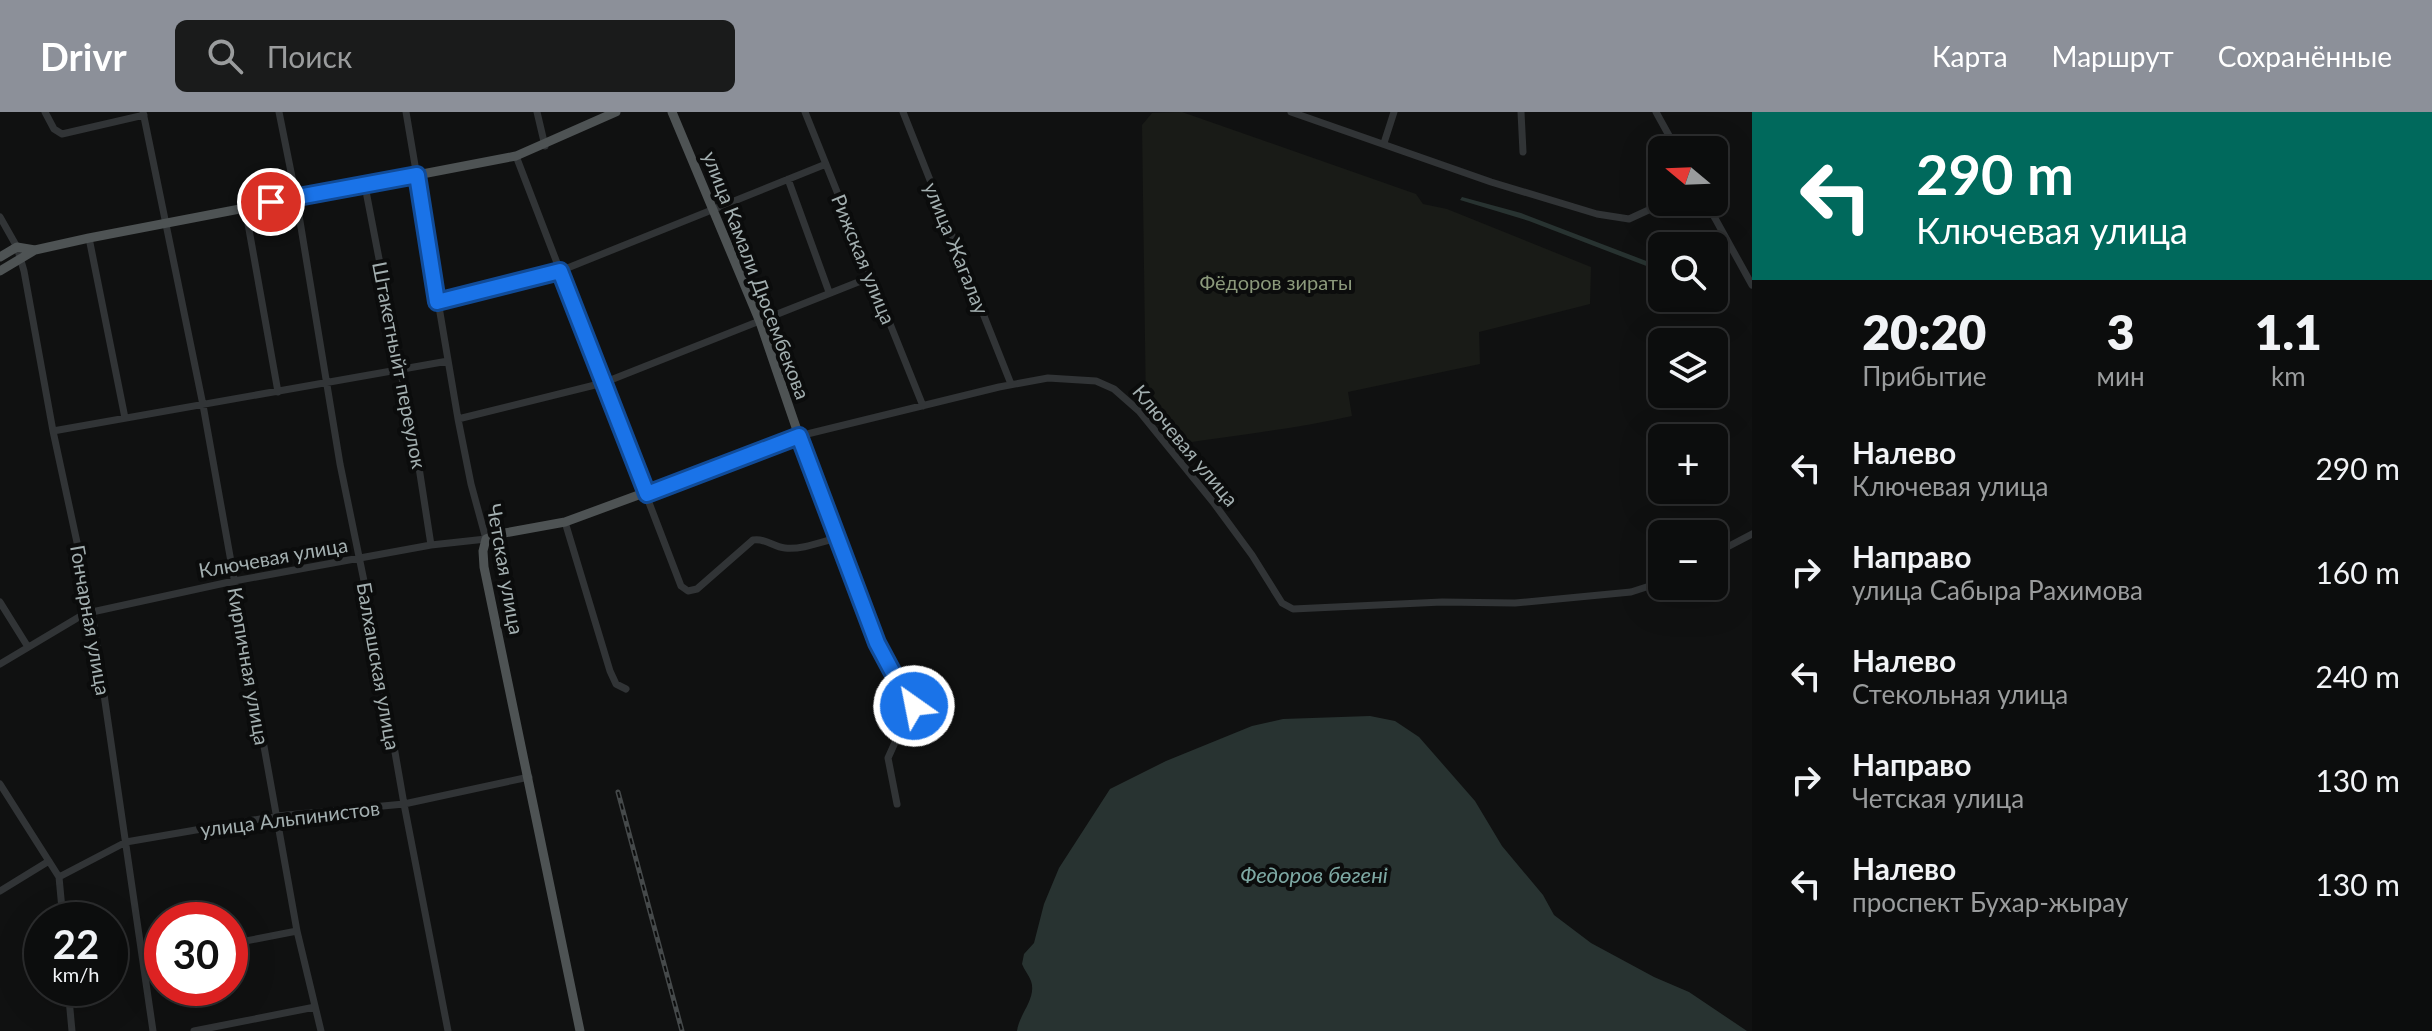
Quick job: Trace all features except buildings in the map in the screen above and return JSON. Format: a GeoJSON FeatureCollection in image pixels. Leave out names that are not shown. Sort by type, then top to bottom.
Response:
{"type":"FeatureCollection","features":[{"type":"Feature","properties":{"kind":"main road"},"geometry":{"type":"LineString","coordinates":[[0,257],[516,156],[545,146],[616,112]]}},
{"type":"Feature","properties":{"kind":"main road","name":"улица Камали Дюсембекова"},"geometry":{"type":"LineString","coordinates":[[672,112],[760,322],[799,436]]}},
{"type":"Feature","properties":{"kind":"main road"},"geometry":{"type":"LineString","coordinates":[[0,271],[19,252]]}},
{"type":"Feature","properties":{"kind":"main road","name":"Ключевая улица"},"geometry":{"type":"LineString","coordinates":[[486,539],[565,522],[799,436]]}},
{"type":"Feature","properties":{"kind":"main road","name":"Четская улица"},"geometry":{"type":"LineString","coordinates":[[486,539],[484,567],[580,1031]]}},
{"type":"Feature","properties":{"kind":"street"},"geometry":{"type":"LineString","coordinates":[[45,112],[54,129],[62,134],[144,113]]}},
{"type":"Feature","properties":{"kind":"street","name":"Балхашская улица"},"geometry":{"type":"LineString","coordinates":[[279,112],[296,197],[325,383],[448,1031]]}},
{"type":"Feature","properties":{"kind":"street","name":"Четская улица"},"geometry":{"type":"LineString","coordinates":[[406,112],[458,419],[486,539]]}},
{"type":"Feature","properties":{"kind":"street"},"geometry":{"type":"LineString","coordinates":[[537,112],[545,146]]}},
{"type":"Feature","properties":{"kind":"street","name":"Рижская улица"},"geometry":{"type":"LineString","coordinates":[[805,112],[923,406]]}},
{"type":"Feature","properties":{"kind":"street","name":"улица Жагалау"},"geometry":{"type":"LineString","coordinates":[[903,112],[1011,384]]}},
{"type":"Feature","properties":{"kind":"street"},"geometry":{"type":"LineString","coordinates":[[1291,112],[1491,182],[1597,214],[1629,219],[1648,210]]}},
{"type":"Feature","properties":{"kind":"street"},"geometry":{"type":"LineString","coordinates":[[1384,143],[1394,112]]}},
{"type":"Feature","properties":{"kind":"street"},"geometry":{"type":"LineString","coordinates":[[1521,112],[1523,152]]}},
{"type":"Feature","properties":{"kind":"street"},"geometry":{"type":"LineString","coordinates":[[1656,112],[1669,136]]}},
{"type":"Feature","properties":{"kind":"street","name":"Кирпичная улица"},"geometry":{"type":"LineString","coordinates":[[144,113],[203,405],[297,931],[321,1031]]}},
{"type":"Feature","properties":{"kind":"street"},"geometry":{"type":"LineString","coordinates":[[516,156],[676,577],[688,591],[705,583],[753,540],[761,539],[781,548],[795,548],[837,538]]}},
{"type":"Feature","properties":{"kind":"street"},"geometry":{"type":"LineString","coordinates":[[437,302],[560,271],[826,164]]}},
{"type":"Feature","properties":{"kind":"street"},"geometry":{"type":"LineString","coordinates":[[788,179],[829,292]]}},
{"type":"Feature","properties":{"kind":"street","name":"Штакетныйт переулок"},"geometry":{"type":"LineString","coordinates":[[365,186],[431,545]]}},
{"type":"Feature","properties":{"kind":"street"},"geometry":{"type":"LineString","coordinates":[[245,207],[278,392]]}},
{"type":"Feature","properties":{"kind":"street"},"geometry":{"type":"LineString","coordinates":[[1714,216],[1752,285]]}},
{"type":"Feature","properties":{"kind":"street","name":"Гончарная улица"},"geometry":{"type":"LineString","coordinates":[[0,217],[19,252],[92,612],[153,1031]]}},
{"type":"Feature","properties":{"kind":"street"},"geometry":{"type":"LineString","coordinates":[[89,238],[125,418]]}},
{"type":"Feature","properties":{"kind":"street"},"geometry":{"type":"LineString","coordinates":[[458,419],[603,383],[871,277]]}},
{"type":"Feature","properties":{"kind":"street"},"geometry":{"type":"LineString","coordinates":[[53,431],[448,361]]}},
{"type":"Feature","properties":{"kind":"street","name":"Ключевая улица"},"geometry":{"type":"LineString","coordinates":[[799,436],[1011,384],[1048,378],[1088,378],[1114,389],[1139,411],[1213,502],[1282,603],[1293,609],[1442,602],[1529,602],[1631,592],[1648,587]]}},
{"type":"Feature","properties":{"kind":"street","name":"улица Камали Дюсембекова"},"geometry":{"type":"LineString","coordinates":[[799,436],[877,643],[893,673],[911,691],[914,701],[912,715],[888,758],[897,804]]}},
{"type":"Feature","properties":{"kind":"street"},"geometry":{"type":"LineString","coordinates":[[565,522],[610,671],[616,684],[626,689]]}},
{"type":"Feature","properties":{"kind":"street"},"geometry":{"type":"LineString","coordinates":[[1728,547],[1752,534]]}},
{"type":"Feature","properties":{"kind":"street","name":"Ключевая улица"},"geometry":{"type":"LineString","coordinates":[[0,664],[92,612],[234,581],[431,545],[486,539]]}},
{"type":"Feature","properties":{"kind":"street"},"geometry":{"type":"LineString","coordinates":[[0,602],[28,647]]}},
{"type":"Feature","properties":{"kind":"street","name":"улица Альпинистов"},"geometry":{"type":"LineString","coordinates":[[59,877],[126,842],[277,816],[404,804],[529,777]]}},
{"type":"Feature","properties":{"kind":"street"},"geometry":{"type":"LineString","coordinates":[[0,784],[59,877],[61,902]]}},
{"type":"Feature","properties":{"kind":"street"},"geometry":{"type":"LineString","coordinates":[[0,891],[49,861]]}},
{"type":"Feature","properties":{"kind":"street"},"geometry":{"type":"LineString","coordinates":[[248,941],[297,931]]}},
{"type":"Feature","properties":{"kind":"street"},"geometry":{"type":"LineString","coordinates":[[70,1006],[72,1031]]}},
{"type":"Feature","properties":{"kind":"street"},"geometry":{"type":"LineString","coordinates":[[194,1031],[315,1007]]}},
{"type":"Feature","properties":{"kind":"green space","name":"Фёдоров зираты"},"geometry":{"type":"Polygon","coordinates":[[[1182,112],[1416,194],[1423,204],[1447,209],[1591,267],[1590,304],[1479,332],[1480,364],[1348,392],[1352,416],[1178,444],[1146,411],[1142,125],[1152,113],[1182,112]]]}},
{"type":"Feature","properties":{"kind":"water"},"geometry":{"type":"Polygon","coordinates":[[[1462,197],[1521,213],[1648,262],[1648,267],[1529,221],[1460,200],[1462,197]]]}},
{"type":"Feature","properties":{"kind":"water","name":"Федоров бөгені"},"geometry":{"type":"Polygon","coordinates":[[[1370,716],[1395,721],[1419,737],[1475,801],[1502,846],[1543,895],[1554,915],[1591,943],[1689,992],[1747,1031],[1017,1031],[1032,994],[1030,979],[1022,964],[1024,954],[1034,943],[1044,904],[1059,868],[1110,789],[1166,761],[1252,726],[1283,719],[1370,716]]]}},
{"type":"Feature","properties":{"kind":"railway"},"geometry":{"type":"LineString","coordinates":[[618,792],[682,1031]]}},
{"type":"Feature","properties":{"kind":"route"},"geometry":{"type":"LineString","coordinates":[[271,202],[417,175],[437,302],[560,271],[647,494],[799,436],[877,643],[893,673],[911,691],[914,706]]}}]}
